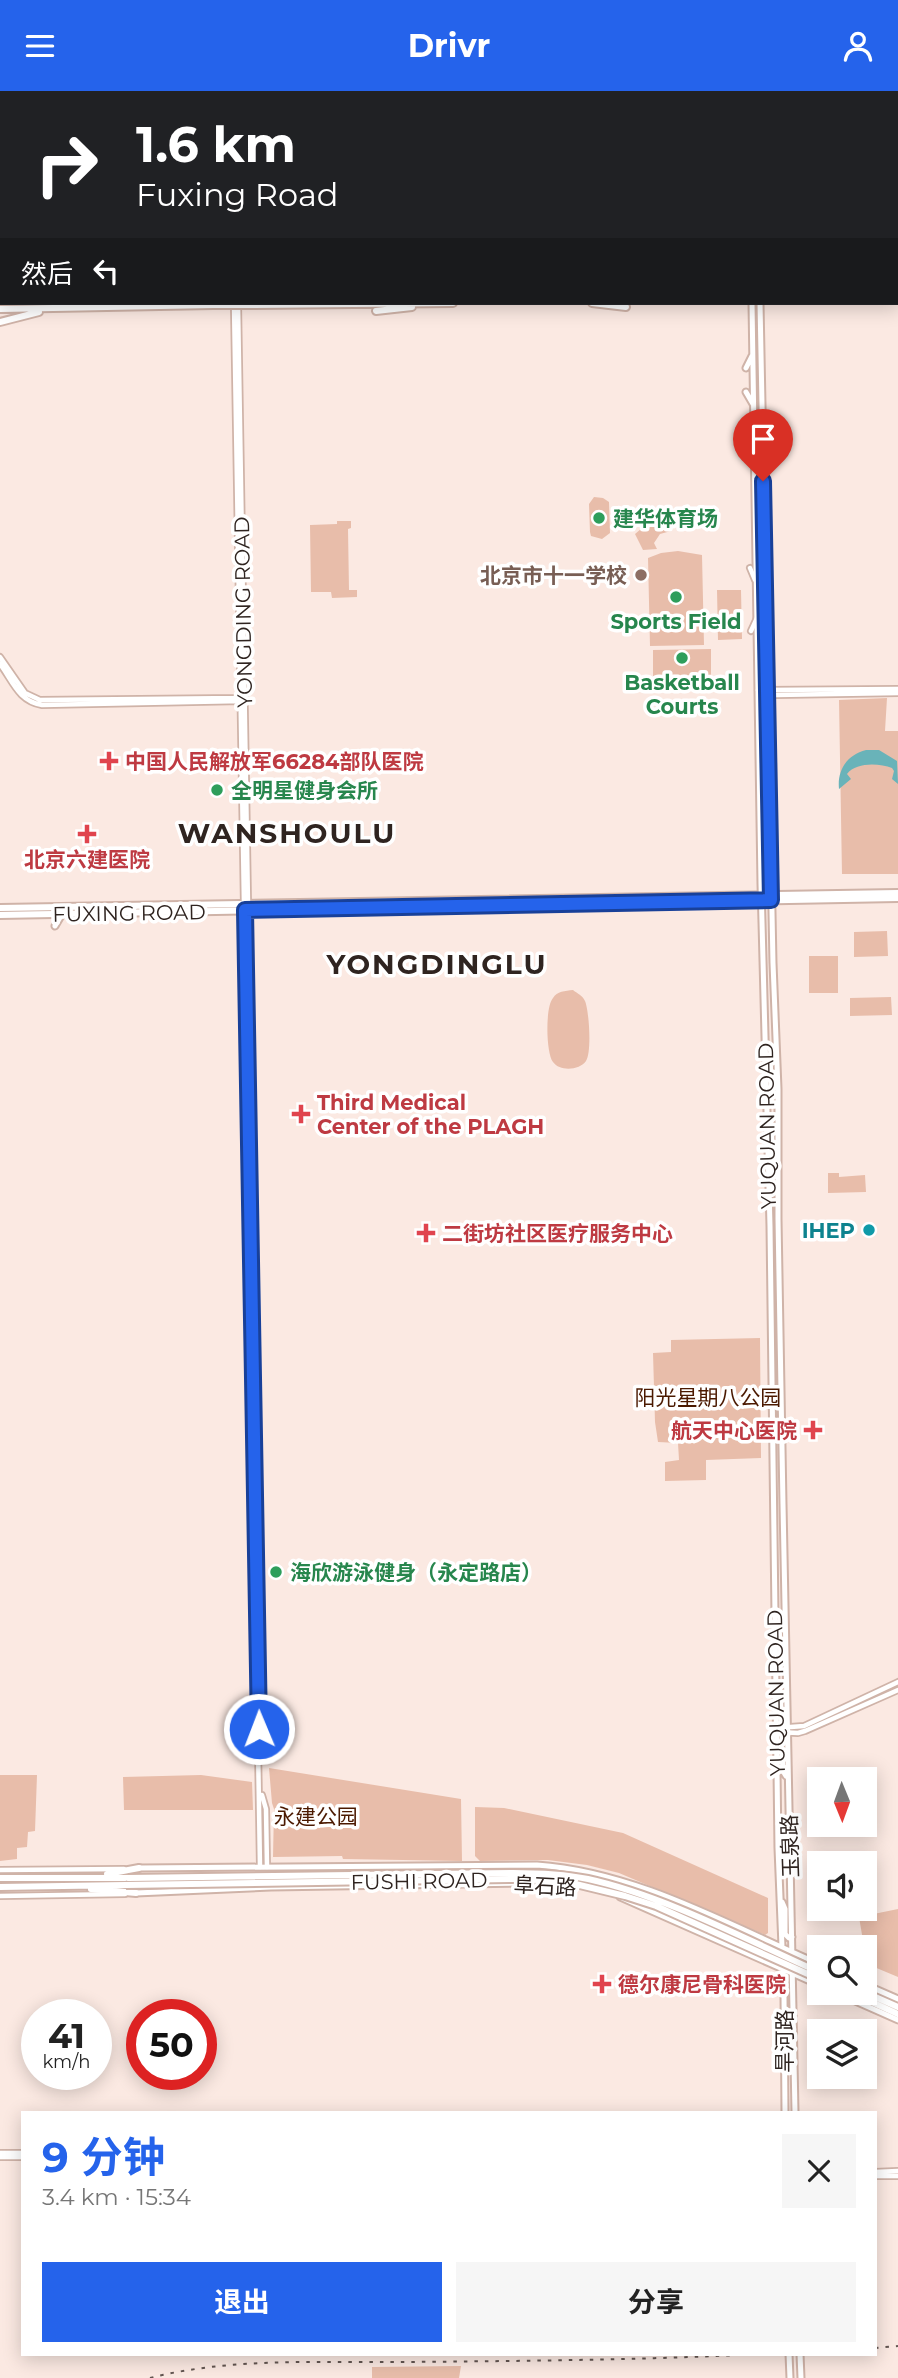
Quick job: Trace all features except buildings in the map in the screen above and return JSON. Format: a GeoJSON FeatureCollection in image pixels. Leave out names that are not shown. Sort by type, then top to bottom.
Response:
{"type":"FeatureCollection","features":[{"type":"Feature","properties":{"kind":"highway"},"geometry":{"type":"LineString","coordinates":[[0,309],[247,305]]}},
{"type":"Feature","properties":{"kind":"highway"},"geometry":{"type":"LineString","coordinates":[[376,311],[424,305]]}},
{"type":"Feature","properties":{"kind":"highway"},"geometry":{"type":"LineString","coordinates":[[609,305],[626,307]]}},
{"type":"Feature","properties":{"kind":"highway"},"geometry":{"type":"LineString","coordinates":[[0,322],[59,309]]}},
{"type":"Feature","properties":{"kind":"highway","name":"FUXING ROAD"},"geometry":{"type":"LineString","coordinates":[[0,908],[898,895]]}},
{"type":"Feature","properties":{"kind":"highway","name":"FUXING ROAD"},"geometry":{"type":"LineString","coordinates":[[0,915],[246,906]]}},
{"type":"Feature","properties":{"kind":"highway"},"geometry":{"type":"LineString","coordinates":[[91,1877],[139,1868]]}},
{"type":"Feature","properties":{"kind":"highway","name":"FUSHI ROAD"},"geometry":{"type":"LineString","coordinates":[[0,1887],[127,1881],[513,1873],[563,1875],[606,1883],[657,1901],[807,1967]]}},
{"type":"Feature","properties":{"kind":"highway","name":"FUSHI ROAD"},"geometry":{"type":"LineString","coordinates":[[0,1878],[91,1877],[127,1881],[563,1881],[606,1889],[656,1906],[807,1974]]}},
{"type":"Feature","properties":{"kind":"highway"},"geometry":{"type":"LineString","coordinates":[[54,1885],[136,1893]]}},
{"type":"Feature","properties":{"kind":"highway"},"geometry":{"type":"LineString","coordinates":[[877,1998],[898,2007]]}},
{"type":"Feature","properties":{"kind":"highway"},"geometry":{"type":"LineString","coordinates":[[877,2004],[898,2014]]}},
{"type":"Feature","properties":{"kind":"main road","name":"YONGDING ROAD"},"geometry":{"type":"LineString","coordinates":[[236,305],[260,1867]]}},
{"type":"Feature","properties":{"kind":"main road","name":"YUQUAN ROAD"},"geometry":{"type":"LineString","coordinates":[[752,305],[782,1948]]}},
{"type":"Feature","properties":{"kind":"main road","name":"YUQUAN ROAD"},"geometry":{"type":"LineString","coordinates":[[760,305],[771,897],[778,1089],[783,1513]]}},
{"type":"Feature","properties":{"kind":"main road"},"geometry":{"type":"LineString","coordinates":[[746,369],[753,353]]}},
{"type":"Feature","properties":{"kind":"main road"},"geometry":{"type":"LineString","coordinates":[[746,391],[754,406]]}},
{"type":"Feature","properties":{"kind":"main road"},"geometry":{"type":"LineString","coordinates":[[750,568],[757,584]]}},
{"type":"Feature","properties":{"kind":"main road"},"geometry":{"type":"LineString","coordinates":[[751,631],[757,617]]}},
{"type":"Feature","properties":{"kind":"main road"},"geometry":{"type":"LineString","coordinates":[[0,657],[25,693],[40,700],[242,700]]}},
{"type":"Feature","properties":{"kind":"main road"},"geometry":{"type":"LineString","coordinates":[[0,664],[20,695],[28,701],[42,705],[242,700]]}},
{"type":"Feature","properties":{"kind":"main road"},"geometry":{"type":"LineString","coordinates":[[758,690],[898,691]]}},
{"type":"Feature","properties":{"kind":"main road"},"geometry":{"type":"LineString","coordinates":[[55,926],[62,914]]}},
{"type":"Feature","properties":{"kind":"main road"},"geometry":{"type":"LineString","coordinates":[[770,1226],[774,1222],[778,1225]]}},
{"type":"Feature","properties":{"kind":"main road"},"geometry":{"type":"LineString","coordinates":[[773,1472],[778,1479],[783,1478]]}},
{"type":"Feature","properties":{"kind":"main road"},"geometry":{"type":"LineString","coordinates":[[773,1510],[779,1507],[783,1513]]}},
{"type":"Feature","properties":{"kind":"main road","name":"玉泉路"},"geometry":{"type":"LineString","coordinates":[[783,1513],[793,1953]]}},
{"type":"Feature","properties":{"kind":"main road"},"geometry":{"type":"LineString","coordinates":[[788,1731],[898,1682]]}},
{"type":"Feature","properties":{"kind":"main road"},"geometry":{"type":"LineString","coordinates":[[777,1686],[781,1712],[785,1714],[788,1711]]}},
{"type":"Feature","properties":{"kind":"main road"},"geometry":{"type":"LineString","coordinates":[[777,1730],[805,1731],[898,1690]]}},
{"type":"Feature","properties":{"kind":"main road"},"geometry":{"type":"LineString","coordinates":[[777,1752],[782,1752],[783,1771],[788,1778]]}},
{"type":"Feature","properties":{"kind":"main road","name":"YONGDING ROAD"},"geometry":{"type":"LineString","coordinates":[[260,1787],[266,1809],[267,1867]]}},
{"type":"Feature","properties":{"kind":"main road","name":"阜石路"},"geometry":{"type":"LineString","coordinates":[[0,1870],[537,1865],[582,1870],[624,1880],[807,1959]]}},
{"type":"Feature","properties":{"kind":"main road"},"geometry":{"type":"LineString","coordinates":[[277,1887],[272,1881],[276,1875],[327,1874],[343,1866]]}},
{"type":"Feature","properties":{"kind":"main road","name":"阜石路"},"geometry":{"type":"LineString","coordinates":[[0,1896],[118,1895],[277,1887],[529,1882],[592,1889],[643,1906],[807,1979]]}},
{"type":"Feature","properties":{"kind":"main road"},"geometry":{"type":"LineString","coordinates":[[780,1896],[785,1909],[785,1934],[789,1938],[792,1937]]}},
{"type":"Feature","properties":{"kind":"main road","name":"旱河路"},"geometry":{"type":"LineString","coordinates":[[782,1948],[785,2111]]}},
{"type":"Feature","properties":{"kind":"main road","name":"旱河路"},"geometry":{"type":"LineString","coordinates":[[793,1953],[795,2111]]}},
{"type":"Feature","properties":{"kind":"main road"},"geometry":{"type":"LineString","coordinates":[[877,1990],[898,1999]]}},
{"type":"Feature","properties":{"kind":"main road"},"geometry":{"type":"LineString","coordinates":[[864,2005],[898,2020]]}},
{"type":"Feature","properties":{"kind":"main road"},"geometry":{"type":"LineString","coordinates":[[0,2155],[21,2155]]}},
{"type":"Feature","properties":{"kind":"main road"},"geometry":{"type":"LineString","coordinates":[[877,2174],[898,2173]]}},
{"type":"Feature","properties":{"kind":"main road"},"geometry":{"type":"LineString","coordinates":[[789,2356],[790,2378]]}},
{"type":"Feature","properties":{"kind":"main road"},"geometry":{"type":"LineString","coordinates":[[800,2356],[801,2378]]}},
{"type":"Feature","properties":{"kind":"green space","name":"建华体育场"},"geometry":{"type":"Polygon","coordinates":[[[594,497],[609,502],[610,533],[602,539],[591,536],[590,532],[589,504],[594,497]]]}},
{"type":"Feature","properties":{"kind":"green space"},"geometry":{"type":"Polygon","coordinates":[[[337,521],[351,521],[351,528],[348,529],[349,590],[357,590],[357,597],[332,598],[331,592],[311,592],[310,525],[337,524],[337,521]]]}},
{"type":"Feature","properties":{"kind":"green space"},"geometry":{"type":"Polygon","coordinates":[[[648,523],[666,524],[671,531],[660,534],[654,543],[657,549],[643,550],[635,534],[648,523]]]}},
{"type":"Feature","properties":{"kind":"green space","name":"Sports Field"},"geometry":{"type":"Polygon","coordinates":[[[678,551],[702,555],[704,645],[650,646],[648,558],[678,551]]]}},
{"type":"Feature","properties":{"kind":"green space"},"geometry":{"type":"Polygon","coordinates":[[[717,590],[741,590],[742,639],[718,640],[717,590]]]}},
{"type":"Feature","properties":{"kind":"green space","name":"Basketball Courts"},"geometry":{"type":"Polygon","coordinates":[[[711,649],[711,681],[653,682],[653,650],[711,649]]]}},
{"type":"Feature","properties":{"kind":"green space"},"geometry":{"type":"Polygon","coordinates":[[[887,698],[885,731],[898,731],[898,874],[842,874],[839,700],[887,698]]]}},
{"type":"Feature","properties":{"kind":"green space"},"geometry":{"type":"Polygon","coordinates":[[[887,931],[888,956],[854,957],[854,932],[887,931]]]}},
{"type":"Feature","properties":{"kind":"green space"},"geometry":{"type":"Polygon","coordinates":[[[809,956],[838,956],[838,993],[809,993],[809,956]]]}},
{"type":"Feature","properties":{"kind":"green space"},"geometry":{"type":"Polygon","coordinates":[[[573,990],[585,1001],[589,1049],[583,1064],[575,1068],[565,1068],[556,1065],[551,1057],[548,1020],[550,1003],[555,996],[573,990]]]}},
{"type":"Feature","properties":{"kind":"green space"},"geometry":{"type":"Polygon","coordinates":[[[891,997],[892,1015],[850,1016],[850,998],[891,997]]]}},
{"type":"Feature","properties":{"kind":"green space"},"geometry":{"type":"Polygon","coordinates":[[[828,1173],[839,1173],[839,1177],[865,1175],[866,1192],[828,1193],[828,1173]]]}},
{"type":"Feature","properties":{"kind":"green space","name":"阳光星期八公园"},"geometry":{"type":"Polygon","coordinates":[[[760,1338],[761,1458],[706,1460],[706,1480],[665,1481],[665,1462],[679,1460],[678,1443],[658,1442],[653,1353],[671,1352],[671,1340],[760,1338]]]}},
{"type":"Feature","properties":{"kind":"green space","name":"永建公园"},"geometry":{"type":"Polygon","coordinates":[[[269,1768],[461,1799],[462,1861],[343,1859],[342,1856],[273,1857],[274,1809],[269,1768]]]}},
{"type":"Feature","properties":{"kind":"green space"},"geometry":{"type":"Polygon","coordinates":[[[0,1775],[37,1775],[35,1831],[28,1832],[27,1847],[17,1848],[17,1859],[0,1861],[0,1775]]]}},
{"type":"Feature","properties":{"kind":"green space"},"geometry":{"type":"Polygon","coordinates":[[[201,1775],[252,1782],[253,1810],[124,1810],[123,1777],[201,1775]]]}},
{"type":"Feature","properties":{"kind":"green space"},"geometry":{"type":"Polygon","coordinates":[[[475,1807],[504,1808],[623,1833],[768,1898],[768,1933],[765,1935],[619,1873],[587,1865],[548,1860],[480,1861],[475,1856],[475,1807]]]}},
{"type":"Feature","properties":{"kind":"green space"},"geometry":{"type":"Polygon","coordinates":[[[898,1909],[898,1977],[877,1968],[877,1935],[862,1935],[860,1921],[877,1921],[877,1913],[898,1909]]]}},
{"type":"Feature","properties":{"kind":"green space"},"geometry":{"type":"Polygon","coordinates":[[[461,2366],[459,2378],[372,2378],[372,2367],[461,2366]]]}},
{"type":"Feature","properties":{"kind":"water"},"geometry":{"type":"Polygon","coordinates":[[[879,750],[897,761],[898,784],[892,779],[892,768],[868,765],[851,770],[847,774],[851,779],[839,789],[845,764],[859,752],[879,750]]]}},
{"type":"Feature","properties":{"kind":"railway"},"geometry":{"type":"LineString","coordinates":[[877,2348],[898,2346]]}},
{"type":"Feature","properties":{"kind":"railway"},"geometry":{"type":"LineString","coordinates":[[150,2378],[181,2371],[244,2364],[716,2356]]}},
{"type":"Feature","properties":{"kind":"place","name":"建华体育场"},"geometry":{"type":"Point","coordinates":[599,518]}},
{"type":"Feature","properties":{"kind":"place","name":"北京市十一学校"},"geometry":{"type":"Point","coordinates":[641,575]}},
{"type":"Feature","properties":{"kind":"place","name":"Sports Field"},"geometry":{"type":"Point","coordinates":[676,597]}},
{"type":"Feature","properties":{"kind":"place","name":"Basketball Courts"},"geometry":{"type":"Point","coordinates":[682,658]}},
{"type":"Feature","properties":{"kind":"place","name":"中国人民解放军66284部队医院"},"geometry":{"type":"Point","coordinates":[109,761]}},
{"type":"Feature","properties":{"kind":"place","name":"全明星健身会所"},"geometry":{"type":"Point","coordinates":[217,790]}},
{"type":"Feature","properties":{"kind":"place","name":"北京六建医院"},"geometry":{"type":"Point","coordinates":[87,834]}},
{"type":"Feature","properties":{"kind":"place","name":"Third Medical Center of the PLAGH"},"geometry":{"type":"Point","coordinates":[301,1114]}},
{"type":"Feature","properties":{"kind":"place","name":"IHEP"},"geometry":{"type":"Point","coordinates":[869,1230]}},
{"type":"Feature","properties":{"kind":"place","name":"二街坊社区医疗服务中心"},"geometry":{"type":"Point","coordinates":[426,1233]}},
{"type":"Feature","properties":{"kind":"place","name":"航天中心医院"},"geometry":{"type":"Point","coordinates":[813,1430]}},
{"type":"Feature","properties":{"kind":"place","name":"海欣游泳健身（永定路店）"},"geometry":{"type":"Point","coordinates":[276,1572]}},
{"type":"Feature","properties":{"kind":"place","name":"德尔康尼骨科医院"},"geometry":{"type":"Point","coordinates":[602,1984]}},
{"type":"Feature","properties":{"kind":"district","name":"WANSHOULU"},"geometry":{"type":"Point","coordinates":[287,833]}},
{"type":"Feature","properties":{"kind":"district","name":"YONGDINGLU"},"geometry":{"type":"Point","coordinates":[437,964]}},
{"type":"Feature","properties":{"kind":"route"},"geometry":{"type":"LineString","coordinates":[[259,1729],[245,910],[771,900],[763,481]]}}]}
